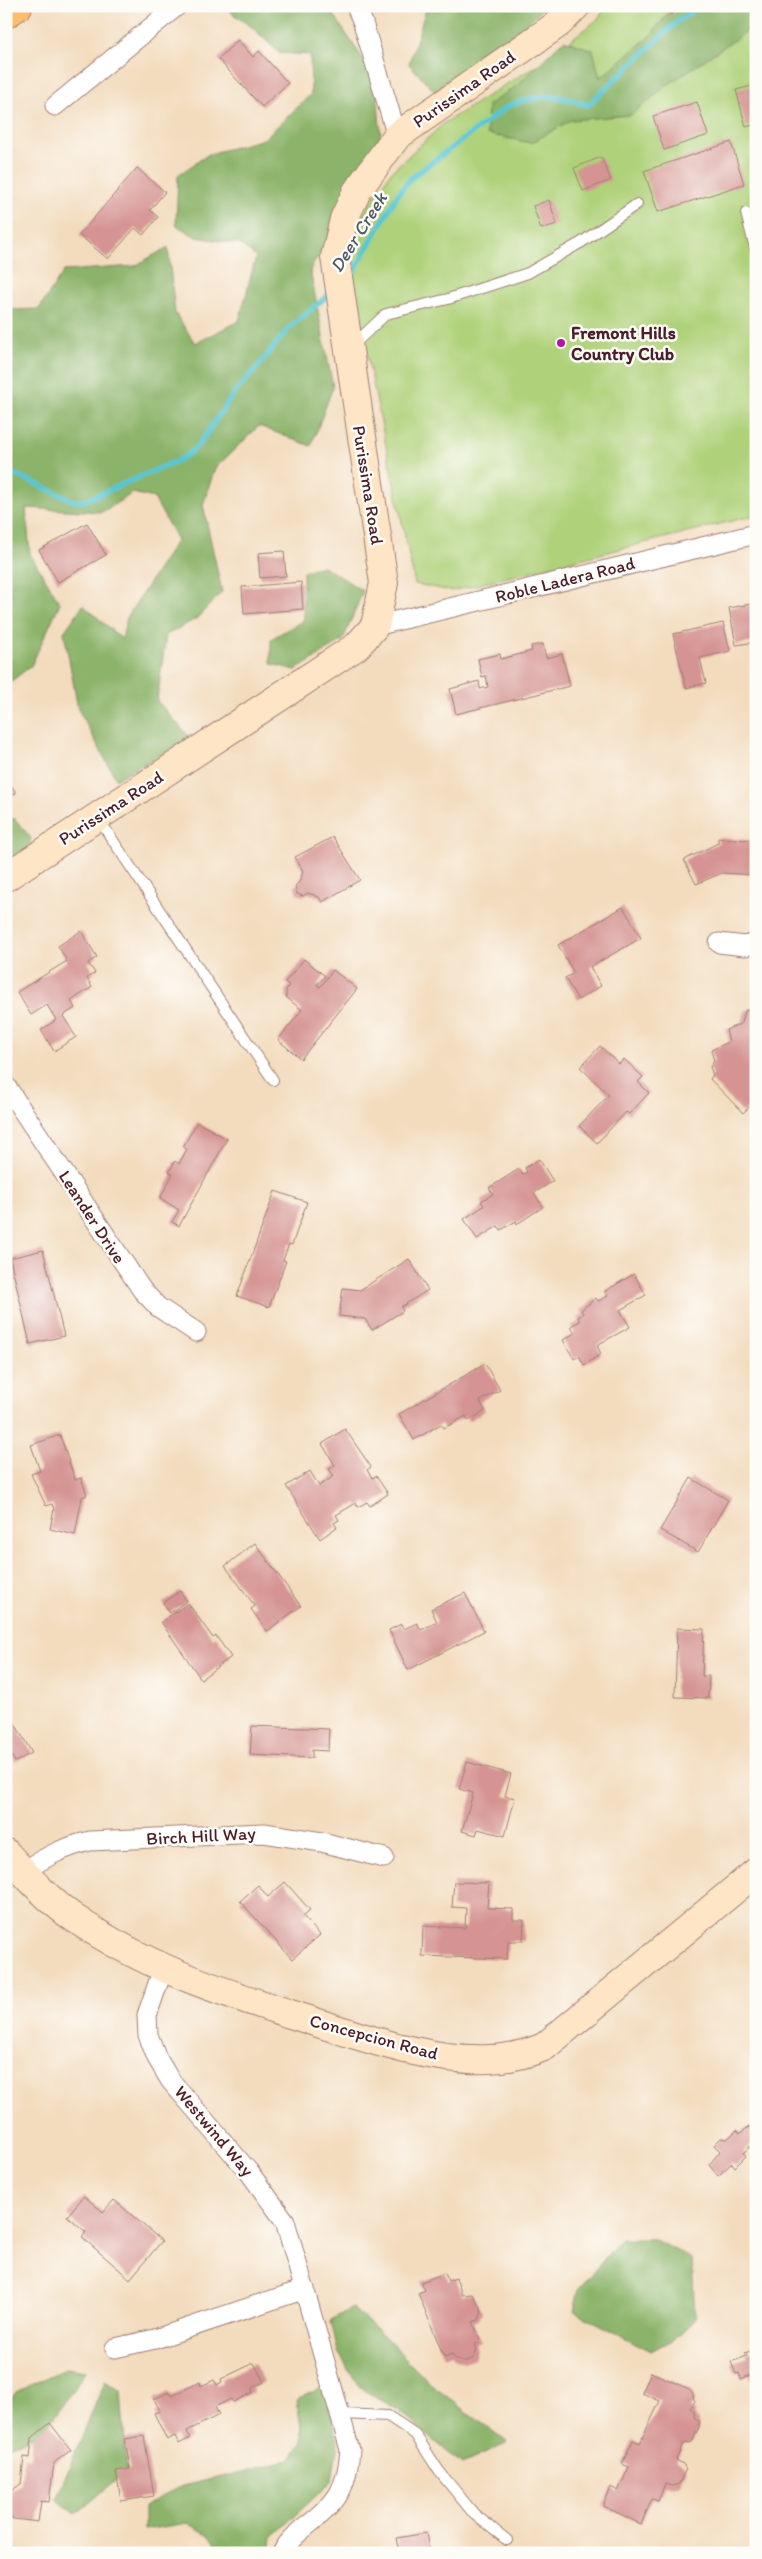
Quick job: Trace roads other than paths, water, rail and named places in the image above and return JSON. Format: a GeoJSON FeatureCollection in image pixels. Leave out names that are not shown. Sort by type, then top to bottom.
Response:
{"type":"FeatureCollection","features":[{"type":"Feature","properties":{"kind":"highway"},"geometry":{"type":"LineString","coordinates":[[6,14],[18,6]]}},
{"type":"Feature","properties":{"kind":"street"},"geometry":{"type":"LineString","coordinates":[[55,106],[177,6]]}},
{"type":"Feature","properties":{"kind":"street"},"geometry":{"type":"LineString","coordinates":[[356,6],[363,23],[397,136]]}},
{"type":"Feature","properties":{"kind":"street","name":"Purissima Road"},"geometry":{"type":"LineString","coordinates":[[6,877],[357,646],[375,626],[384,583],[347,350],[335,258],[344,219],[357,191],[397,136],[558,24],[576,6]]}},
{"type":"Feature","properties":{"kind":"street","name":"Roble Ladera Road"},"geometry":{"type":"LineString","coordinates":[[375,626],[756,534]]}},
{"type":"Feature","properties":{"kind":"street"},"geometry":{"type":"LineString","coordinates":[[719,942],[745,946],[756,943]]}},
{"type":"Feature","properties":{"kind":"street","name":"Leander Drive"},"geometry":{"type":"LineString","coordinates":[[6,1086],[142,1290],[158,1307],[196,1332]]}},
{"type":"Feature","properties":{"kind":"street","name":"Birch Hill Way"},"geometry":{"type":"LineString","coordinates":[[15,1863],[49,1855],[68,1846],[90,1841],[264,1833],[322,1842],[384,1858]]}},
{"type":"Feature","properties":{"kind":"street","name":"Concepcion Road"},"geometry":{"type":"LineString","coordinates":[[15,1863],[72,1917],[128,1951],[163,1969],[197,1983],[351,2034],[422,2053],[487,2060],[516,2057],[544,2048],[756,1872]]}},
{"type":"Feature","properties":{"kind":"street","name":"Westwind Way"},"geometry":{"type":"LineString","coordinates":[[163,1969],[147,2016],[148,2035],[157,2058],[170,2080],[249,2172],[285,2221],[350,2450],[348,2472],[341,2493],[326,2511],[286,2544],[282,2553]]}},
{"type":"Feature","properties":{"kind":"street"},"geometry":{"type":"LineString","coordinates":[[115,2348],[156,2339],[305,2290]]}},
{"type":"Feature","properties":{"kind":"lane"},"geometry":{"type":"LineString","coordinates":[[347,350],[386,314],[448,299],[528,273],[582,242],[637,204]]}},
{"type":"Feature","properties":{"kind":"lane"},"geometry":{"type":"LineString","coordinates":[[746,213],[756,252]]}},
{"type":"Feature","properties":{"kind":"lane"},"geometry":{"type":"LineString","coordinates":[[98,817],[273,1080]]}},
{"type":"Feature","properties":{"kind":"lane"},"geometry":{"type":"LineString","coordinates":[[341,2414],[388,2416],[415,2434],[439,2471],[474,2514],[507,2540]]}},
{"type":"Feature","properties":{"kind":"waterway","name":"Deer Creek"},"geometry":{"type":"LineString","coordinates":[[348,282],[398,194],[411,178],[508,106],[541,97],[555,97],[588,105],[680,19],[689,14],[693,6]]}},
{"type":"Feature","properties":{"kind":"waterway","name":"Deer Creek"},"geometry":{"type":"LineString","coordinates":[[6,474],[19,476],[74,501],[84,501],[179,460],[200,443],[235,392],[289,328],[332,292]]}},
{"type":"Feature","properties":{"kind":"place","name":"Fremont Hills Country Club"},"geometry":{"type":"Point","coordinates":[561,343]}}]}
